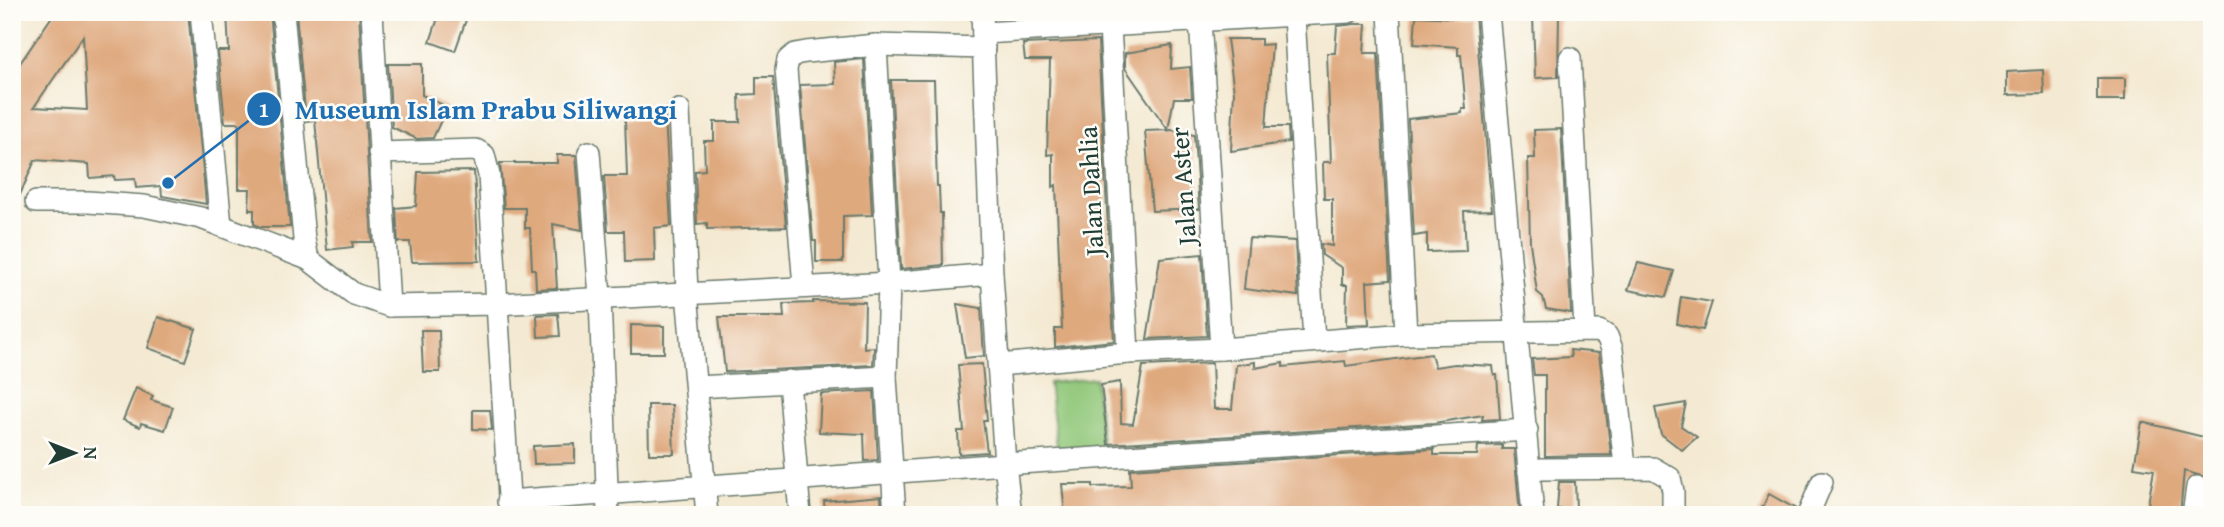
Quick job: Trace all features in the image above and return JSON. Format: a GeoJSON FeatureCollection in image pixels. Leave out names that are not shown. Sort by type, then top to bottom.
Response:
{"type":"FeatureCollection","features":[{"type":"Feature","properties":{"kind":"street"},"geometry":{"type":"LineString","coordinates":[[201,12],[221,226]]}},
{"type":"Feature","properties":{"kind":"street"},"geometry":{"type":"LineString","coordinates":[[283,12],[308,259]]}},
{"type":"Feature","properties":{"kind":"street"},"geometry":{"type":"LineString","coordinates":[[372,12],[389,306]]}},
{"type":"Feature","properties":{"kind":"street"},"geometry":{"type":"LineString","coordinates":[[804,286],[786,64],[795,54],[983,31],[1349,12]]}},
{"type":"Feature","properties":{"kind":"street"},"geometry":{"type":"LineString","coordinates":[[1389,12],[1406,334]]}},
{"type":"Feature","properties":{"kind":"street"},"geometry":{"type":"LineString","coordinates":[[1488,12],[1533,515]]}},
{"type":"Feature","properties":{"kind":"street"},"geometry":{"type":"LineString","coordinates":[[1294,16],[1314,341]]}},
{"type":"Feature","properties":{"kind":"street","name":"Jalan Aster"},"geometry":{"type":"LineString","coordinates":[[1200,20],[1221,349]]}},
{"type":"Feature","properties":{"kind":"street","name":"Jalan Dahlia"},"geometry":{"type":"LineString","coordinates":[[1110,26],[1128,353]]}},
{"type":"Feature","properties":{"kind":"street"},"geometry":{"type":"LineString","coordinates":[[983,31],[992,274],[1011,515]]}},
{"type":"Feature","properties":{"kind":"street"},"geometry":{"type":"LineString","coordinates":[[876,45],[889,283],[886,377],[895,515]]}},
{"type":"Feature","properties":{"kind":"street"},"geometry":{"type":"LineString","coordinates":[[1570,58],[1585,330]]}},
{"type":"Feature","properties":{"kind":"street"},"geometry":{"type":"LineString","coordinates":[[679,110],[687,293],[707,515]]}},
{"type":"Feature","properties":{"kind":"street"},"geometry":{"type":"LineString","coordinates":[[379,153],[476,149],[484,155],[489,175],[509,508],[607,504],[705,487],[796,480],[1527,430]]}},
{"type":"Feature","properties":{"kind":"street"},"geometry":{"type":"LineString","coordinates":[[589,152],[600,297],[607,504]]}},
{"type":"Feature","properties":{"kind":"street"},"geometry":{"type":"LineString","coordinates":[[36,202],[144,206],[201,218],[308,259],[354,294],[389,306],[497,304],[889,283],[992,274]]}},
{"type":"Feature","properties":{"kind":"street"},"geometry":{"type":"LineString","coordinates":[[999,365],[1128,353],[1221,349],[1406,334],[1598,331],[1610,342],[1625,466]]}},
{"type":"Feature","properties":{"kind":"street"},"geometry":{"type":"LineString","coordinates":[[696,387],[886,377]]}},
{"type":"Feature","properties":{"kind":"street"},"geometry":{"type":"LineString","coordinates":[[789,381],[800,515]]}},
{"type":"Feature","properties":{"kind":"street"},"geometry":{"type":"LineString","coordinates":[[1529,472],[1541,469],[1625,466],[1653,468],[1670,478],[1673,515]]}},
{"type":"Feature","properties":{"kind":"street"},"geometry":{"type":"LineString","coordinates":[[1808,515],[1822,482]]}},
{"type":"Feature","properties":{"kind":"street"},"geometry":{"type":"LineString","coordinates":[[2193,515],[2197,487]]}},
{"type":"Feature","properties":{"kind":"green space"},"geometry":{"type":"Polygon","coordinates":[[[1095,378],[1103,450],[1058,454],[1049,383],[1095,378]]]}},
{"type":"Feature","properties":{"kind":"building"},"geometry":{"type":"Polygon","coordinates":[[[55,12],[188,12],[206,204],[162,196],[161,186],[136,188],[135,179],[115,180],[114,176],[90,178],[89,164],[35,160],[12,213],[12,75],[55,12]],[[83,36],[34,107],[87,110],[83,36]]]}},
{"type":"Feature","properties":{"kind":"building"},"geometry":{"type":"Polygon","coordinates":[[[227,12],[270,12],[290,227],[260,227],[254,224],[254,210],[249,210],[250,189],[239,189],[239,123],[225,123],[218,51],[229,51],[227,12]]]}},
{"type":"Feature","properties":{"kind":"building"},"geometry":{"type":"Polygon","coordinates":[[[296,12],[359,12],[372,242],[352,242],[353,247],[327,250],[315,120],[306,121],[296,12]]]}},
{"type":"Feature","properties":{"kind":"building"},"geometry":{"type":"Polygon","coordinates":[[[440,12],[453,12],[467,17],[455,51],[430,42],[440,12]]]}},
{"type":"Feature","properties":{"kind":"building"},"geometry":{"type":"Polygon","coordinates":[[[1559,14],[1558,77],[1535,78],[1533,15],[1559,14]]]}},
{"type":"Feature","properties":{"kind":"building"},"geometry":{"type":"Polygon","coordinates":[[[1475,15],[1492,210],[1464,211],[1466,251],[1427,252],[1427,234],[1414,236],[1408,119],[1462,113],[1462,109],[1466,109],[1458,47],[1414,44],[1416,16],[1456,18],[1475,15]]]}},
{"type":"Feature","properties":{"kind":"building"},"geometry":{"type":"Polygon","coordinates":[[[1366,24],[1364,53],[1378,53],[1390,280],[1367,282],[1369,324],[1346,325],[1347,285],[1342,285],[1342,268],[1322,255],[1321,244],[1332,246],[1332,199],[1324,199],[1323,162],[1331,162],[1327,53],[1335,53],[1337,26],[1366,24]]]}},
{"type":"Feature","properties":{"kind":"building"},"geometry":{"type":"Polygon","coordinates":[[[1227,39],[1261,39],[1261,45],[1272,44],[1266,127],[1288,127],[1289,142],[1231,151],[1234,92],[1227,39]]]}},
{"type":"Feature","properties":{"kind":"building"},"geometry":{"type":"Polygon","coordinates":[[[1098,41],[1114,341],[1055,347],[1055,329],[1062,329],[1056,185],[1053,187],[1053,154],[1047,155],[1050,60],[1025,60],[1023,44],[1098,41]]]}},
{"type":"Feature","properties":{"kind":"building"},"geometry":{"type":"Polygon","coordinates":[[[1172,45],[1171,69],[1190,67],[1192,98],[1174,98],[1168,130],[1125,68],[1125,53],[1172,45]]]}},
{"type":"Feature","properties":{"kind":"building"},"geometry":{"type":"Polygon","coordinates":[[[864,59],[872,215],[843,216],[843,262],[816,262],[800,85],[835,84],[834,62],[864,59]]]}},
{"type":"Feature","properties":{"kind":"building"},"geometry":{"type":"Polygon","coordinates":[[[388,64],[422,64],[422,95],[447,107],[433,138],[417,139],[392,127],[388,64]]]}},
{"type":"Feature","properties":{"kind":"building"},"geometry":{"type":"Polygon","coordinates":[[[2043,70],[2044,94],[2007,95],[2007,72],[2043,70]]]}},
{"type":"Feature","properties":{"kind":"building"},"geometry":{"type":"Polygon","coordinates":[[[756,77],[773,77],[786,227],[707,229],[707,223],[697,224],[695,171],[705,170],[704,141],[714,141],[714,122],[740,122],[739,95],[756,94],[756,77]]]}},
{"type":"Feature","properties":{"kind":"building"},"geometry":{"type":"Polygon","coordinates":[[[2097,78],[2125,78],[2125,100],[2097,100],[2097,78]]]}},
{"type":"Feature","properties":{"kind":"building"},"geometry":{"type":"Polygon","coordinates":[[[891,80],[934,80],[937,186],[942,213],[943,265],[901,269],[891,80]]]}},
{"type":"Feature","properties":{"kind":"building"},"geometry":{"type":"Polygon","coordinates":[[[665,116],[671,226],[654,228],[655,261],[625,262],[624,231],[608,231],[604,176],[627,176],[625,119],[665,116]]]}},
{"type":"Feature","properties":{"kind":"building"},"geometry":{"type":"Polygon","coordinates":[[[1561,129],[1571,313],[1546,309],[1543,297],[1537,292],[1530,243],[1528,158],[1535,158],[1534,130],[1561,129]]]}},
{"type":"Feature","properties":{"kind":"building"},"geometry":{"type":"Polygon","coordinates":[[[1172,130],[1194,135],[1199,209],[1152,211],[1145,131],[1172,130]]]}},
{"type":"Feature","properties":{"kind":"building"},"geometry":{"type":"Polygon","coordinates":[[[557,155],[576,155],[582,230],[553,224],[557,288],[536,289],[530,228],[525,228],[525,208],[504,208],[500,163],[557,163],[557,155]]]}},
{"type":"Feature","properties":{"kind":"building"},"geometry":{"type":"Polygon","coordinates":[[[474,171],[479,261],[412,262],[410,242],[398,242],[396,208],[416,206],[418,172],[474,171]]]}},
{"type":"Feature","properties":{"kind":"building"},"geometry":{"type":"Polygon","coordinates":[[[1249,238],[1295,241],[1298,296],[1244,289],[1249,238]]]}},
{"type":"Feature","properties":{"kind":"building"},"geometry":{"type":"Polygon","coordinates":[[[1202,254],[1207,336],[1147,339],[1160,258],[1202,254]]]}},
{"type":"Feature","properties":{"kind":"building"},"geometry":{"type":"Polygon","coordinates":[[[1638,263],[1674,271],[1666,297],[1628,290],[1638,263]]]}},
{"type":"Feature","properties":{"kind":"building"},"geometry":{"type":"Polygon","coordinates":[[[1681,297],[1712,302],[1703,330],[1677,324],[1681,297]]]}},
{"type":"Feature","properties":{"kind":"building"},"geometry":{"type":"Polygon","coordinates":[[[813,301],[865,302],[864,348],[874,347],[873,365],[725,372],[719,317],[784,317],[783,304],[813,301]]]}},
{"type":"Feature","properties":{"kind":"building"},"geometry":{"type":"Polygon","coordinates":[[[957,304],[981,308],[984,356],[965,358],[957,304]]]}},
{"type":"Feature","properties":{"kind":"building"},"geometry":{"type":"Polygon","coordinates":[[[558,314],[560,336],[538,337],[537,315],[558,314]]]}},
{"type":"Feature","properties":{"kind":"building"},"geometry":{"type":"Polygon","coordinates":[[[158,317],[196,329],[185,361],[148,348],[158,317]]]}},
{"type":"Feature","properties":{"kind":"building"},"geometry":{"type":"Polygon","coordinates":[[[631,325],[664,326],[664,353],[631,353],[631,325]]]}},
{"type":"Feature","properties":{"kind":"building"},"geometry":{"type":"Polygon","coordinates":[[[421,330],[439,330],[440,372],[423,372],[421,330]]]}},
{"type":"Feature","properties":{"kind":"building"},"geometry":{"type":"Polygon","coordinates":[[[1570,350],[1599,353],[1611,455],[1545,456],[1545,375],[1534,375],[1532,359],[1571,357],[1570,350]]]}},
{"type":"Feature","properties":{"kind":"building"},"geometry":{"type":"Polygon","coordinates":[[[1431,354],[1435,367],[1455,364],[1493,366],[1494,375],[1497,375],[1500,419],[1482,420],[1483,415],[1434,423],[1108,444],[1101,385],[1120,382],[1121,423],[1133,424],[1143,366],[1212,363],[1214,409],[1232,409],[1236,365],[1255,362],[1255,368],[1283,363],[1283,367],[1345,361],[1346,366],[1431,354]]]}},
{"type":"Feature","properties":{"kind":"building"},"geometry":{"type":"Polygon","coordinates":[[[982,364],[987,420],[983,420],[987,452],[959,454],[958,431],[964,431],[958,365],[982,364]]]}},
{"type":"Feature","properties":{"kind":"building"},"geometry":{"type":"Polygon","coordinates":[[[136,388],[153,396],[151,400],[173,407],[165,430],[141,423],[140,427],[123,420],[136,388]]]}},
{"type":"Feature","properties":{"kind":"building"},"geometry":{"type":"Polygon","coordinates":[[[874,391],[878,460],[865,461],[864,434],[819,432],[821,394],[874,391]]]}},
{"type":"Feature","properties":{"kind":"building"},"geometry":{"type":"Polygon","coordinates":[[[1686,403],[1681,426],[1697,437],[1682,450],[1661,434],[1655,408],[1686,403]]]}},
{"type":"Feature","properties":{"kind":"building"},"geometry":{"type":"Polygon","coordinates":[[[648,405],[672,405],[674,454],[649,454],[648,405]]]}},
{"type":"Feature","properties":{"kind":"building"},"geometry":{"type":"Polygon","coordinates":[[[473,410],[490,410],[492,430],[473,429],[473,410]]]}},
{"type":"Feature","properties":{"kind":"building"},"geometry":{"type":"Polygon","coordinates":[[[2142,422],[2212,439],[2212,479],[2184,471],[2180,515],[2146,515],[2154,470],[2134,467],[2142,422]]]}},
{"type":"Feature","properties":{"kind":"building"},"geometry":{"type":"Polygon","coordinates":[[[575,444],[575,463],[534,464],[533,446],[575,444]]]}},
{"type":"Feature","properties":{"kind":"building"},"geometry":{"type":"Polygon","coordinates":[[[1502,445],[1502,449],[1514,449],[1520,515],[1065,515],[1062,484],[1093,484],[1093,487],[1131,486],[1130,469],[1434,449],[1434,455],[1477,455],[1478,446],[1502,445]]]}},
{"type":"Feature","properties":{"kind":"building"},"geometry":{"type":"Polygon","coordinates":[[[1559,482],[1575,482],[1576,509],[1557,509],[1559,482]]]}},
{"type":"Feature","properties":{"kind":"building"},"geometry":{"type":"Polygon","coordinates":[[[1769,494],[1796,509],[1795,515],[1758,515],[1769,494]]]}},
{"type":"Feature","properties":{"kind":"building"},"geometry":{"type":"Polygon","coordinates":[[[881,496],[882,515],[825,515],[824,501],[881,496]]]}},
{"type":"Feature","properties":{"kind":"place","name":"Museum Islam Prabu Siliwangi"},"geometry":{"type":"Point","coordinates":[168,183]}}]}
